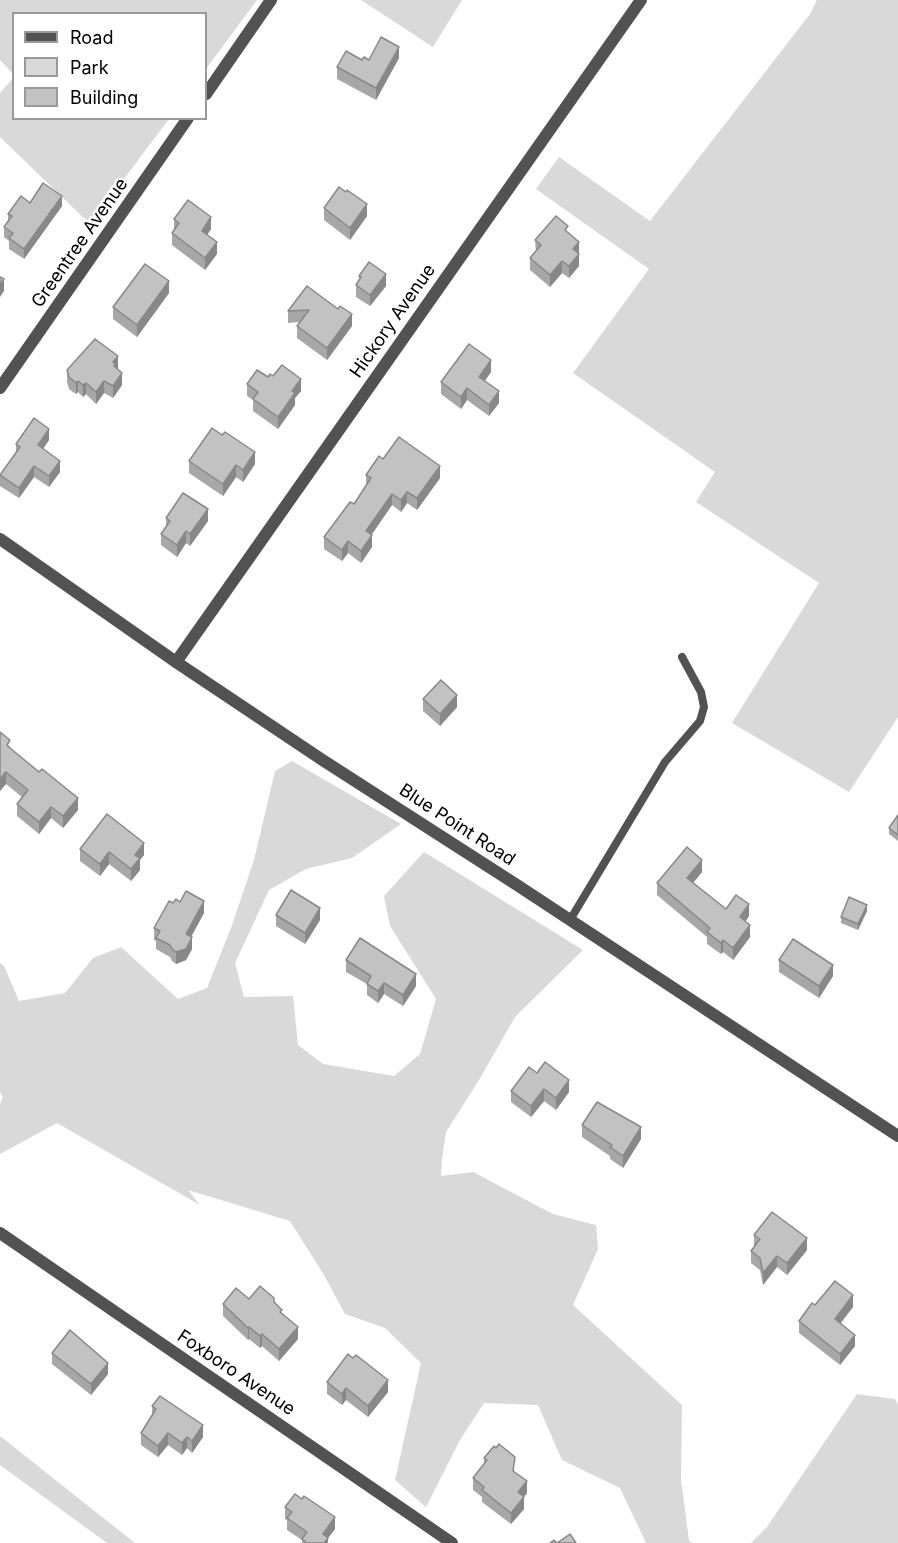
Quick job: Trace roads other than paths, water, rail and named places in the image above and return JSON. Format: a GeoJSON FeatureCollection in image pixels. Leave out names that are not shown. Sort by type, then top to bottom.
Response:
{"type":"FeatureCollection","features":[{"type":"Feature","properties":{"kind":"street"},"geometry":{"type":"LineString","coordinates":[[207,93],[271,0]]}},
{"type":"Feature","properties":{"kind":"street","name":"Hickory Avenue"},"geometry":{"type":"LineString","coordinates":[[176,662],[640,0]]}},
{"type":"Feature","properties":{"kind":"street","name":"Greentree Avenue"},"geometry":{"type":"LineString","coordinates":[[0,388],[188,120]]}},
{"type":"Feature","properties":{"kind":"street","name":"Blue Point Road"},"geometry":{"type":"LineString","coordinates":[[0,538],[176,662],[324,761],[898,1136]]}},
{"type":"Feature","properties":{"kind":"street","name":"Foxboro Avenue"},"geometry":{"type":"LineString","coordinates":[[0,1233],[452,1543]]}},
{"type":"Feature","properties":{"kind":"lane"},"geometry":{"type":"LineString","coordinates":[[570,920],[665,762],[700,720],[704,707],[701,692],[682,657]]}}]}
